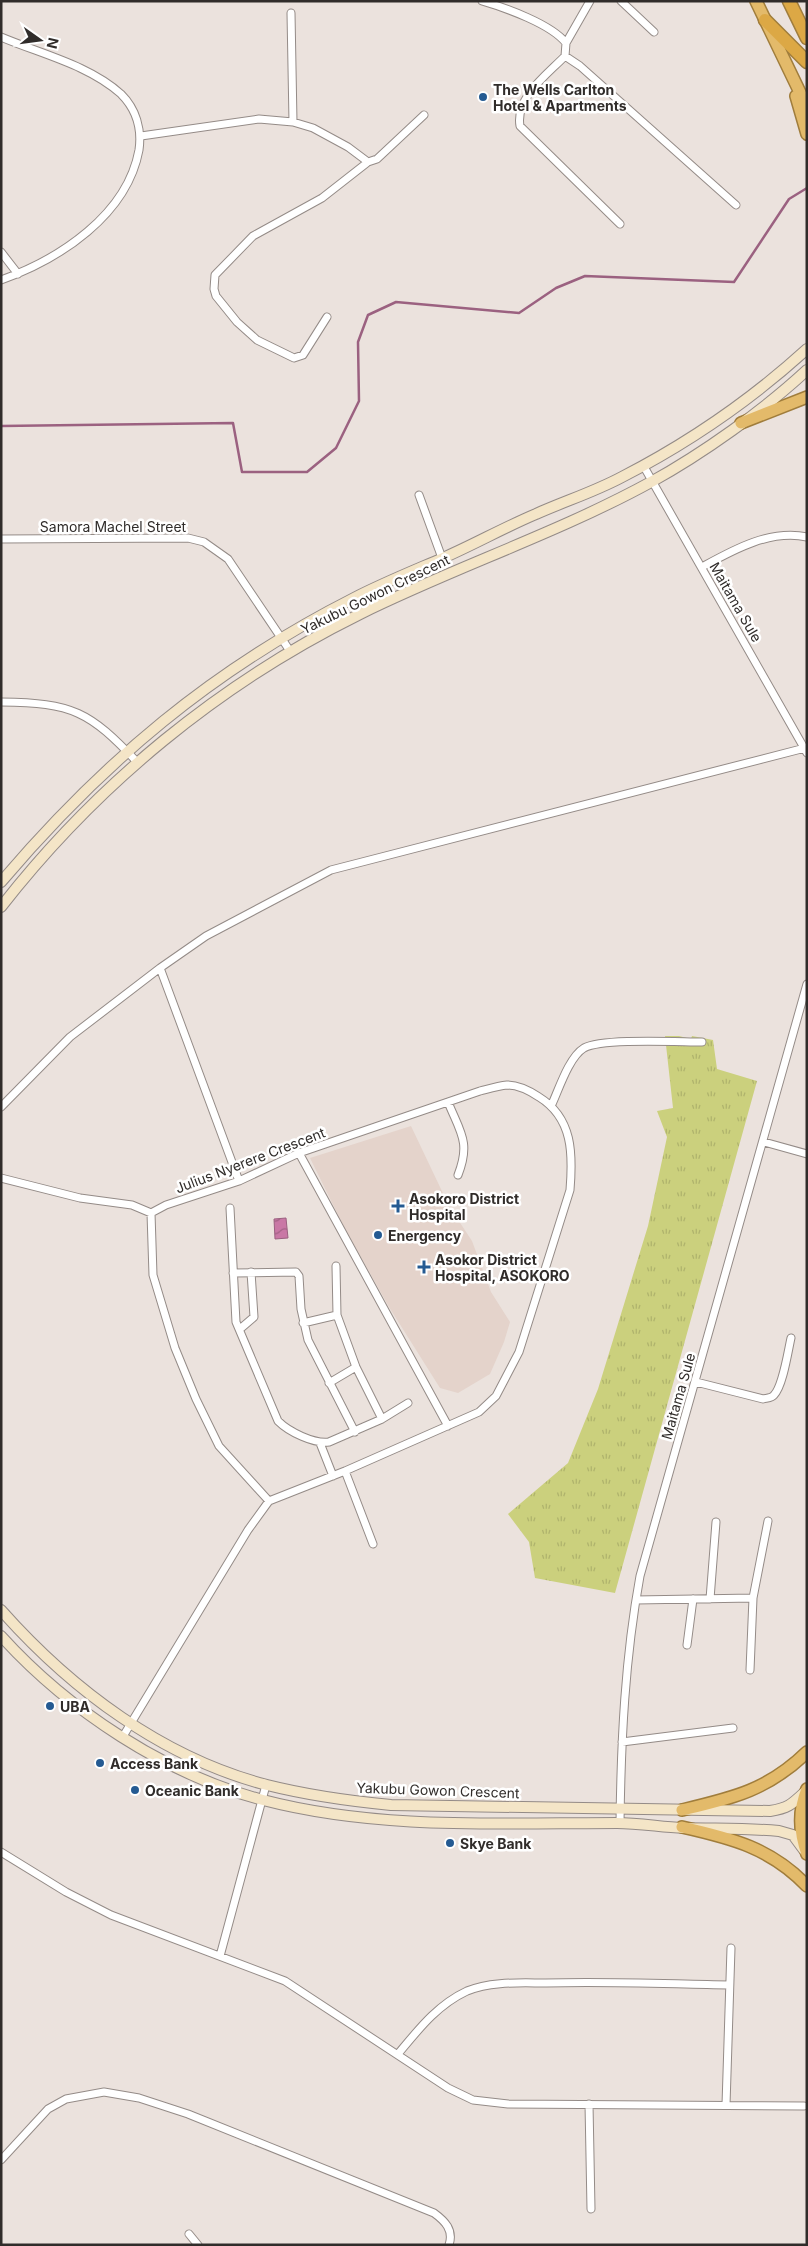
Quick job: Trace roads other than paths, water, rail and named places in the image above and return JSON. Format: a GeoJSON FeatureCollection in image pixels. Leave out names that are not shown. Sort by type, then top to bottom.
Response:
{"type":"FeatureCollection","features":[{"type":"Feature","properties":{"kind":"highway"},"geometry":{"type":"LineString","coordinates":[[756,1],[807,107]]}},
{"type":"Feature","properties":{"kind":"highway"},"geometry":{"type":"LineString","coordinates":[[789,1],[807,38]]}},
{"type":"Feature","properties":{"kind":"highway"},"geometry":{"type":"LineString","coordinates":[[765,20],[807,62]]}},
{"type":"Feature","properties":{"kind":"highway"},"geometry":{"type":"LineString","coordinates":[[787,66],[807,134]]}},
{"type":"Feature","properties":{"kind":"highway"},"geometry":{"type":"LineString","coordinates":[[741,423],[807,397]]}},
{"type":"Feature","properties":{"kind":"highway"},"geometry":{"type":"LineString","coordinates":[[682,1810],[738,1796],[775,1779],[807,1752]]}},
{"type":"Feature","properties":{"kind":"highway"},"geometry":{"type":"LineString","coordinates":[[806,1790],[800,1822],[807,1854]]}},
{"type":"Feature","properties":{"kind":"highway"},"geometry":{"type":"LineString","coordinates":[[682,1828],[730,1838],[751,1847],[770,1856],[807,1886]]}},
{"type":"Feature","properties":{"kind":"main road","name":"Yakubu Gowon Crescent"},"geometry":{"type":"LineString","coordinates":[[1,882],[62,813],[126,751],[194,695],[282,637],[362,594],[536,514],[595,491],[643,465],[706,427],[783,370],[807,349]]}},
{"type":"Feature","properties":{"kind":"main road","name":"Yakubu Gowon Crescent"},"geometry":{"type":"LineString","coordinates":[[3,902],[87,809],[138,763],[209,704],[260,669],[362,613],[652,482],[741,423],[807,370]]}},
{"type":"Feature","properties":{"kind":"main road","name":"Yakubu Gowon Crescent"},"geometry":{"type":"LineString","coordinates":[[1,1610],[75,1684],[130,1725],[206,1763],[266,1785],[345,1800],[390,1805],[770,1811],[784,1809],[792,1805],[806,1790]]}},
{"type":"Feature","properties":{"kind":"main road"},"geometry":{"type":"LineString","coordinates":[[1,1636],[44,1679],[122,1738],[183,1770],[262,1800],[356,1818],[494,1824],[620,1823],[682,1828],[779,1830],[793,1835],[807,1854]]}},
{"type":"Feature","properties":{"kind":"street"},"geometry":{"type":"LineString","coordinates":[[482,1],[526,18],[554,33],[566,44]]}},
{"type":"Feature","properties":{"kind":"street"},"geometry":{"type":"LineString","coordinates":[[590,1],[566,44],[566,56],[526,98],[520,112],[520,126],[620,224]]}},
{"type":"Feature","properties":{"kind":"street"},"geometry":{"type":"LineString","coordinates":[[621,1],[654,32]]}},
{"type":"Feature","properties":{"kind":"street"},"geometry":{"type":"LineString","coordinates":[[291,13],[293,122]]}},
{"type":"Feature","properties":{"kind":"street"},"geometry":{"type":"LineString","coordinates":[[1,37],[95,75],[128,102],[134,112],[141,136],[137,160],[131,177],[122,194],[105,215],[76,240],[44,262],[1,280]]}},
{"type":"Feature","properties":{"kind":"street"},"geometry":{"type":"LineString","coordinates":[[566,56],[736,205]]}},
{"type":"Feature","properties":{"kind":"street"},"geometry":{"type":"LineString","coordinates":[[327,317],[303,355],[294,358],[256,340],[237,322],[216,296],[214,289],[215,275],[253,236],[322,198],[368,162],[377,159],[424,115]]}},
{"type":"Feature","properties":{"kind":"street"},"geometry":{"type":"LineString","coordinates":[[141,136],[259,119],[293,122],[327,135],[348,147],[368,162]]}},
{"type":"Feature","properties":{"kind":"street"},"geometry":{"type":"LineString","coordinates":[[1,252],[18,274]]}},
{"type":"Feature","properties":{"kind":"street","name":"Maitama Sule"},"geometry":{"type":"LineString","coordinates":[[643,465],[806,751]]}},
{"type":"Feature","properties":{"kind":"street"},"geometry":{"type":"LineString","coordinates":[[419,495],[442,558]]}},
{"type":"Feature","properties":{"kind":"street"},"geometry":{"type":"LineString","coordinates":[[702,567],[766,538],[786,535],[807,537]]}},
{"type":"Feature","properties":{"kind":"street","name":"Samora Machel Street"},"geometry":{"type":"LineString","coordinates":[[1,539],[188,538],[204,542],[228,560],[290,651]]}},
{"type":"Feature","properties":{"kind":"street"},"geometry":{"type":"LineString","coordinates":[[1,702],[34,702],[79,712],[102,727],[138,763]]}},
{"type":"Feature","properties":{"kind":"street"},"geometry":{"type":"LineString","coordinates":[[1,1107],[70,1037],[160,968],[206,936],[331,870],[806,751]]}},
{"type":"Feature","properties":{"kind":"street"},"geometry":{"type":"LineString","coordinates":[[160,968],[239,1181]]}},
{"type":"Feature","properties":{"kind":"street","name":"Maitama Sule"},"geometry":{"type":"LineString","coordinates":[[620,1823],[626,1673],[640,1576],[764,1142],[807,984]]}},
{"type":"Feature","properties":{"kind":"street"},"geometry":{"type":"LineString","coordinates":[[122,1738],[248,1530],[269,1501],[345,1471],[479,1412],[496,1396],[519,1352],[570,1190],[572,1164],[568,1138],[563,1118],[552,1104],[570,1064],[583,1048],[605,1043],[702,1042]]}},
{"type":"Feature","properties":{"kind":"street","name":"Julius Nyerere Crescent"},"geometry":{"type":"LineString","coordinates":[[151,1213],[166,1205],[239,1181],[299,1154],[480,1090],[507,1085],[529,1090],[552,1104]]}},
{"type":"Feature","properties":{"kind":"street"},"geometry":{"type":"LineString","coordinates":[[448,1102],[466,1149],[458,1175]]}},
{"type":"Feature","properties":{"kind":"street"},"geometry":{"type":"LineString","coordinates":[[764,1142],[807,1154]]}},
{"type":"Feature","properties":{"kind":"street"},"geometry":{"type":"LineString","coordinates":[[299,1154],[448,1426]]}},
{"type":"Feature","properties":{"kind":"street"},"geometry":{"type":"LineString","coordinates":[[1,1178],[80,1198],[132,1205],[151,1213],[153,1275],[175,1348],[196,1399],[219,1446],[269,1501]]}},
{"type":"Feature","properties":{"kind":"street"},"geometry":{"type":"LineString","coordinates":[[230,1208],[236,1322],[278,1421],[283,1426],[320,1443],[329,1442],[382,1419],[408,1402]]}},
{"type":"Feature","properties":{"kind":"street"},"geometry":{"type":"LineString","coordinates":[[336,1266],[337,1315],[356,1367],[382,1419]]}},
{"type":"Feature","properties":{"kind":"street"},"geometry":{"type":"LineString","coordinates":[[233,1272],[296,1272],[300,1276],[303,1322],[308,1340],[355,1432]]}},
{"type":"Feature","properties":{"kind":"street"},"geometry":{"type":"LineString","coordinates":[[240,1329],[254,1317],[251,1272]]}},
{"type":"Feature","properties":{"kind":"street"},"geometry":{"type":"LineString","coordinates":[[303,1322],[337,1315]]}},
{"type":"Feature","properties":{"kind":"street"},"geometry":{"type":"LineString","coordinates":[[696,1382],[763,1399],[770,1398],[780,1385],[791,1338]]}},
{"type":"Feature","properties":{"kind":"street"},"geometry":{"type":"LineString","coordinates":[[329,1383],[356,1367]]}},
{"type":"Feature","properties":{"kind":"street"},"geometry":{"type":"LineString","coordinates":[[320,1443],[333,1476]]}},
{"type":"Feature","properties":{"kind":"street"},"geometry":{"type":"LineString","coordinates":[[345,1471],[373,1544]]}},
{"type":"Feature","properties":{"kind":"street"},"geometry":{"type":"LineString","coordinates":[[750,1670],[753,1598],[768,1521]]}},
{"type":"Feature","properties":{"kind":"street"},"geometry":{"type":"LineString","coordinates":[[710,1599],[716,1522]]}},
{"type":"Feature","properties":{"kind":"street"},"geometry":{"type":"LineString","coordinates":[[636,1600],[753,1598]]}},
{"type":"Feature","properties":{"kind":"street"},"geometry":{"type":"LineString","coordinates":[[687,1645],[693,1599]]}},
{"type":"Feature","properties":{"kind":"street"},"geometry":{"type":"LineString","coordinates":[[622,1742],[733,1728]]}},
{"type":"Feature","properties":{"kind":"street"},"geometry":{"type":"LineString","coordinates":[[220,1956],[266,1785]]}},
{"type":"Feature","properties":{"kind":"street"},"geometry":{"type":"LineString","coordinates":[[1,1852],[66,1892],[111,1915],[285,1981],[448,2088],[473,2100],[508,2104],[804,2106]]}},
{"type":"Feature","properties":{"kind":"street"},"geometry":{"type":"LineString","coordinates":[[726,2105],[731,1948]]}},
{"type":"Feature","properties":{"kind":"street"},"geometry":{"type":"LineString","coordinates":[[398,2054],[425,2021],[442,2006],[468,1991],[488,1985],[572,1982],[729,1985]]}},
{"type":"Feature","properties":{"kind":"street"},"geometry":{"type":"LineString","coordinates":[[1,2160],[48,2109],[66,2099],[104,2092],[140,2098],[197,2118],[434,2212],[445,2221],[450,2229],[451,2239],[449,2245]]}},
{"type":"Feature","properties":{"kind":"street"},"geometry":{"type":"LineString","coordinates":[[589,2104],[591,2210]]}},
{"type":"Feature","properties":{"kind":"street"},"geometry":{"type":"LineString","coordinates":[[189,2234],[198,2245]]}},
{"type":"Feature","properties":{"kind":"water"},"geometry":{"type":"Polygon","coordinates":[[[286,1218],[288,1238],[275,1239],[274,1219],[286,1218]]]}},
{"type":"Feature","properties":{"kind":"waterway"},"geometry":{"type":"LineString","coordinates":[[1,426],[233,423],[242,472],[307,472],[336,448],[359,401],[358,342],[368,315],[396,302],[519,313],[556,288],[585,276],[734,282],[789,199],[807,188]]}},
{"type":"Feature","properties":{"kind":"place","name":"The Wells Carlton Hotel & Apartments"},"geometry":{"type":"Point","coordinates":[483,97]}},
{"type":"Feature","properties":{"kind":"place","name":"Asokoro District Hospital"},"geometry":{"type":"Point","coordinates":[398,1206]}},
{"type":"Feature","properties":{"kind":"place","name":"Energency"},"geometry":{"type":"Point","coordinates":[378,1235]}},
{"type":"Feature","properties":{"kind":"place","name":"Asokor District Hospital, ASOKORO"},"geometry":{"type":"Point","coordinates":[424,1267]}},
{"type":"Feature","properties":{"kind":"place","name":"UBA"},"geometry":{"type":"Point","coordinates":[50,1706]}},
{"type":"Feature","properties":{"kind":"place","name":"Access Bank"},"geometry":{"type":"Point","coordinates":[100,1763]}},
{"type":"Feature","properties":{"kind":"place","name":"Oceanic Bank"},"geometry":{"type":"Point","coordinates":[135,1790]}},
{"type":"Feature","properties":{"kind":"place","name":"Skye Bank"},"geometry":{"type":"Point","coordinates":[450,1843]}}]}
